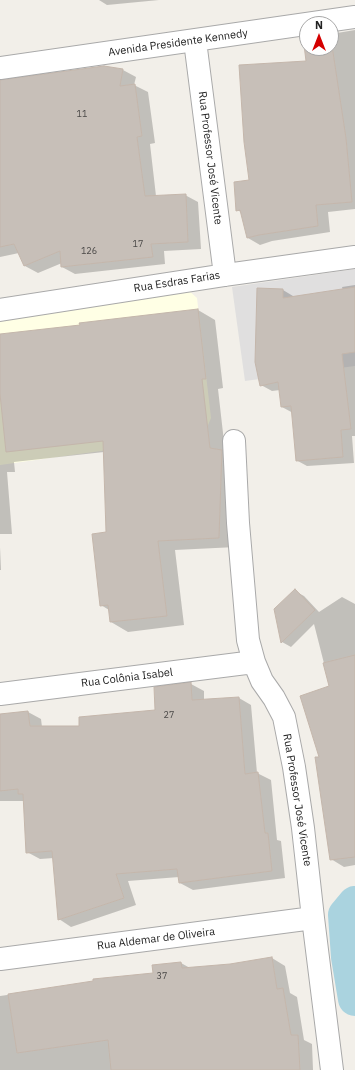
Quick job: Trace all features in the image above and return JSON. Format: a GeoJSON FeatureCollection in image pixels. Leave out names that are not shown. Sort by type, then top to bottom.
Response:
{"type":"FeatureCollection","features":[{"type":"Feature","properties":{"kind":"street","name":"Avenida Presidente Kennedy"},"geometry":{"type":"LineString","coordinates":[[0,68],[355,17]]}},
{"type":"Feature","properties":{"kind":"street","name":"Rua Professor José Vicente"},"geometry":{"type":"LineString","coordinates":[[194,41],[225,275]]}},
{"type":"Feature","properties":{"kind":"street","name":"Rua Esdras Farias"},"geometry":{"type":"LineString","coordinates":[[0,310],[225,275],[355,258]]}},
{"type":"Feature","properties":{"kind":"street","name":"Rua Professor José Vicente"},"geometry":{"type":"LineString","coordinates":[[234,441],[238,523],[248,640],[254,662],[262,681],[274,698],[284,717],[294,767],[301,812],[332,1070]]}},
{"type":"Feature","properties":{"kind":"street","name":"Rua Colônia Isabel"},"geometry":{"type":"LineString","coordinates":[[0,694],[254,662]]}},
{"type":"Feature","properties":{"kind":"street","name":"Rua Aldemar de Oliveira"},"geometry":{"type":"LineString","coordinates":[[0,959],[313,918]]}},
{"type":"Feature","properties":{"kind":"shaded area"},"geometry":{"type":"Polygon","coordinates":[[[355,269],[355,366],[245,381],[232,287],[355,269]]]}},
{"type":"Feature","properties":{"kind":"shaded area"},"geometry":{"type":"Polygon","coordinates":[[[187,289],[197,298],[211,418],[206,430],[194,438],[0,465],[0,317],[187,289]]]}},
{"type":"Feature","properties":{"kind":"building"},"geometry":{"type":"Polygon","coordinates":[[[305,56],[334,56],[346,138],[352,202],[316,205],[318,226],[247,238],[240,210],[236,211],[234,182],[249,180],[244,142],[239,65],[306,61],[305,56]]]}},
{"type":"Feature","properties":{"kind":"building"},"geometry":{"type":"Polygon","coordinates":[[[104,66],[123,69],[120,86],[135,84],[142,136],[137,137],[145,196],[186,194],[188,242],[151,244],[153,257],[61,267],[60,251],[24,266],[14,244],[0,247],[0,80],[104,66]]]}},
{"type":"Feature","properties":{"kind":"building"},"geometry":{"type":"Polygon","coordinates":[[[355,287],[355,352],[342,354],[351,429],[341,430],[343,457],[296,461],[291,406],[281,407],[278,382],[260,386],[255,362],[257,288],[283,289],[283,298],[355,287]]]}},
{"type":"Feature","properties":{"kind":"building"},"geometry":{"type":"Polygon","coordinates":[[[198,309],[206,379],[202,379],[210,448],[222,450],[219,538],[158,541],[167,616],[110,622],[108,605],[100,606],[92,534],[106,532],[103,441],[6,452],[0,394],[0,334],[198,309]]]}},
{"type":"Feature","properties":{"kind":"building"},"geometry":{"type":"Polygon","coordinates":[[[295,589],[315,610],[281,643],[274,609],[295,589]]]}},
{"type":"Feature","properties":{"kind":"building"},"geometry":{"type":"Polygon","coordinates":[[[355,655],[355,857],[330,860],[315,757],[319,757],[300,696],[329,686],[323,663],[355,655]]]}},
{"type":"Feature","properties":{"kind":"building"},"geometry":{"type":"Polygon","coordinates":[[[191,682],[192,700],[239,697],[245,774],[258,772],[265,833],[268,833],[272,871],[179,883],[177,869],[116,874],[124,898],[58,920],[52,851],[26,853],[23,794],[18,794],[18,789],[0,791],[0,714],[28,711],[30,726],[79,726],[79,717],[155,710],[154,687],[191,682]]]}},
{"type":"Feature","properties":{"kind":"building"},"geometry":{"type":"Polygon","coordinates":[[[272,957],[277,989],[283,988],[291,1035],[298,1035],[300,1070],[111,1070],[108,1040],[17,1053],[8,994],[93,981],[93,979],[153,973],[152,965],[181,962],[182,968],[230,964],[272,957]]]}},
{"type":"Feature","properties":{"kind":"waterway"},"geometry":{"type":"LineString","coordinates":[[355,903],[345,915],[348,957],[355,999]]}}]}
